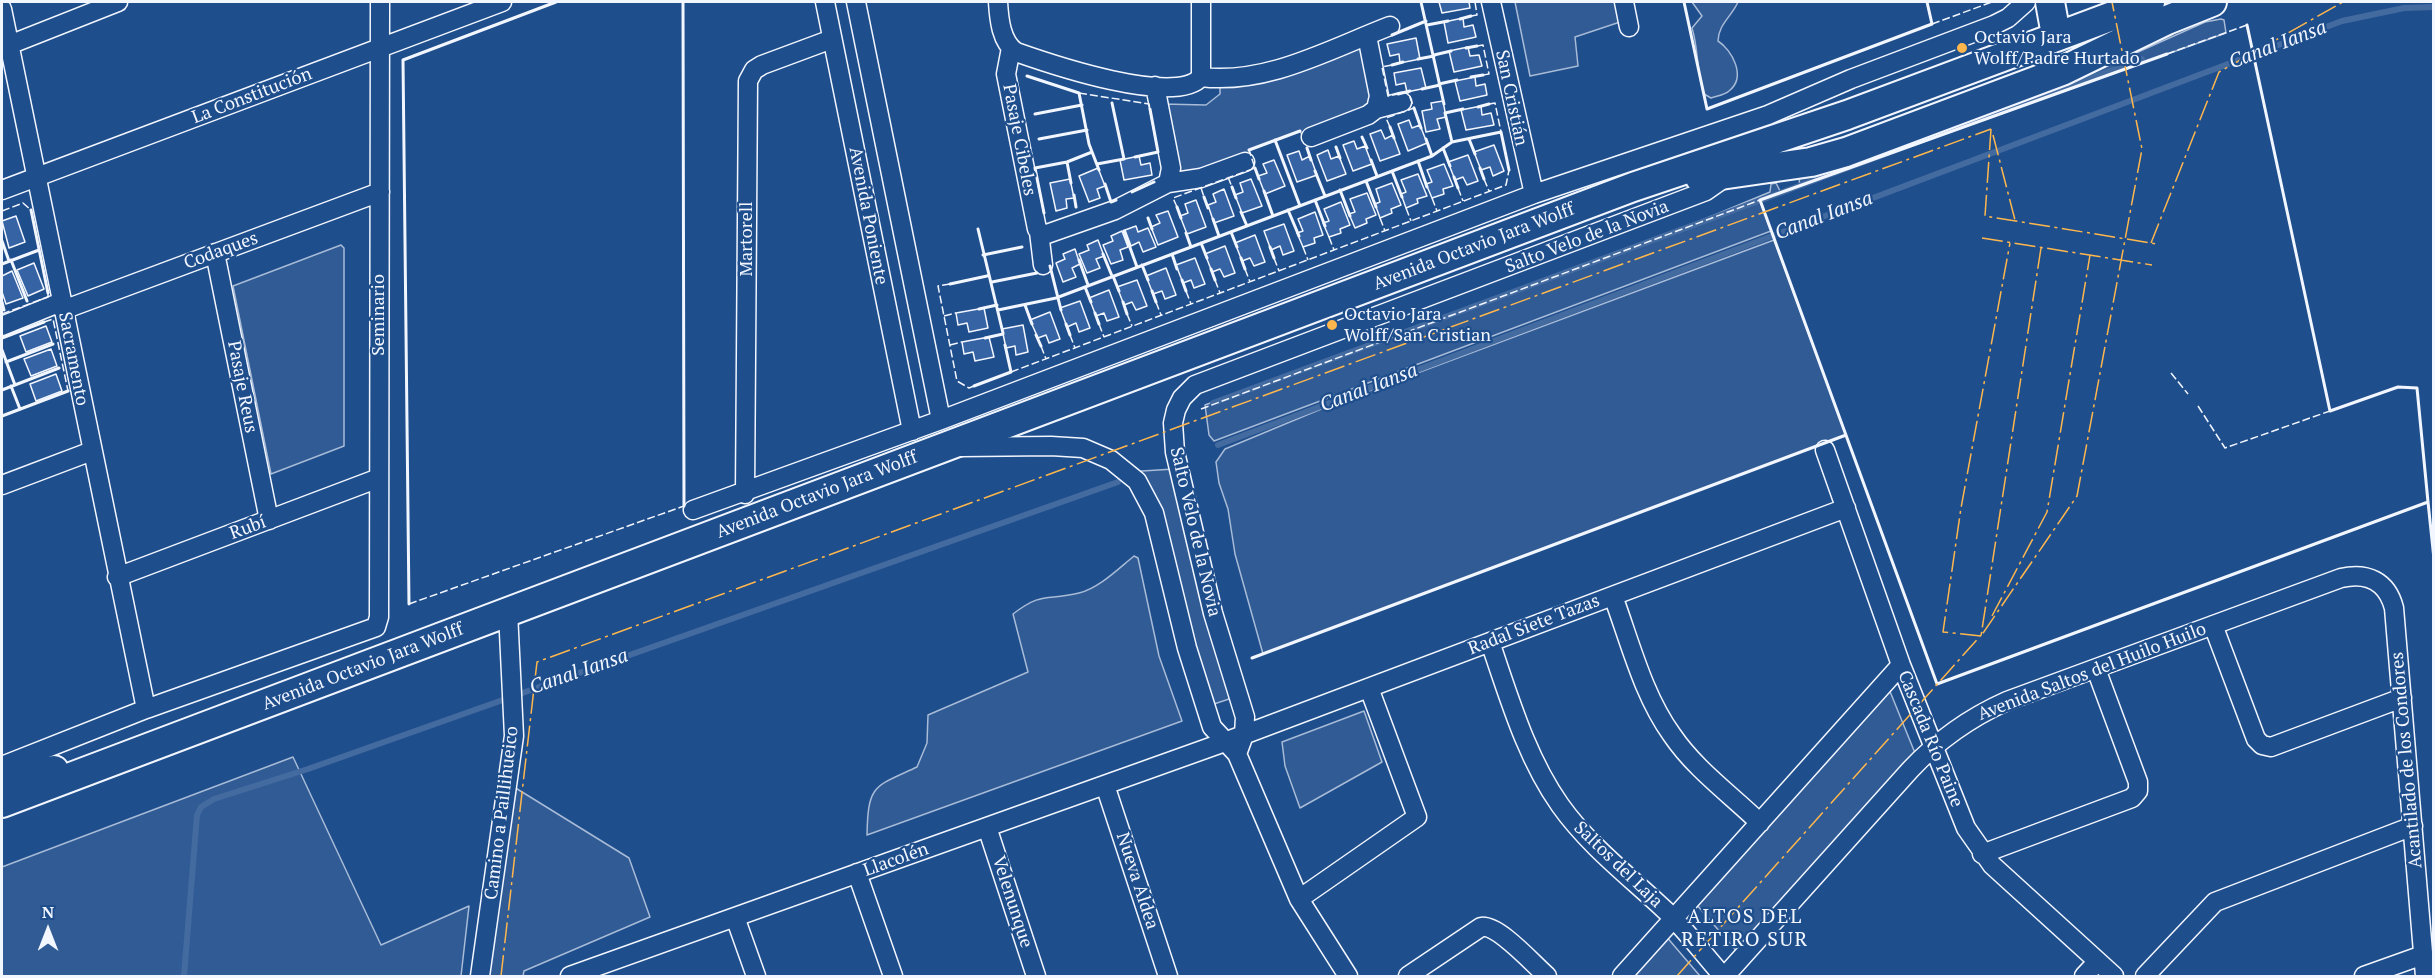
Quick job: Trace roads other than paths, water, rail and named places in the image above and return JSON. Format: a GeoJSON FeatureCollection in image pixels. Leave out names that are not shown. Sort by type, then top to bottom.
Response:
{"type":"FeatureCollection","features":[{"type":"Feature","properties":{"kind":"main road"},"geometry":{"type":"LineString","coordinates":[[2050,2],[2056,35]]}},
{"type":"Feature","properties":{"kind":"main road"},"geometry":{"type":"LineString","coordinates":[[2122,17],[2160,8],[2212,2]]}},
{"type":"Feature","properties":{"kind":"main road","name":"Avenida Octavio Jara Wolff"},"geometry":{"type":"LineString","coordinates":[[1633,188],[1658,188],[1811,162],[1846,152],[2062,71],[2122,17]]}},
{"type":"Feature","properties":{"kind":"main road","name":"Avenida Octavio Jara Wolff"},"geometry":{"type":"LineString","coordinates":[[2,803],[508,612],[941,434],[1633,188],[1847,115],[2056,35],[2122,17]]}},
{"type":"Feature","properties":{"kind":"main road"},"geometry":{"type":"LineString","coordinates":[[2,779],[124,758]]}},
{"type":"Feature","properties":{"kind":"street"},"geometry":{"type":"LineString","coordinates":[[9,45],[118,2]]}},
{"type":"Feature","properties":{"kind":"street","name":"Seminario"},"geometry":{"type":"LineString","coordinates":[[376,627],[379,617],[380,2]]}},
{"type":"Feature","properties":{"kind":"street","name":"La Constitución"},"geometry":{"type":"LineString","coordinates":[[2,190],[502,2]]}},
{"type":"Feature","properties":{"kind":"street","name":"Avenida Poniente"},"geometry":{"type":"LineString","coordinates":[[825,2],[912,430]]}},
{"type":"Feature","properties":{"kind":"street","name":"Avenida Poniente"},"geometry":{"type":"LineString","coordinates":[[856,2],[941,434]]}},
{"type":"Feature","properties":{"kind":"street","name":"Pasaje Cibeles"},"geometry":{"type":"LineString","coordinates":[[998,2],[1002,31],[1011,48],[1006,74],[1039,232],[1043,265]]}},
{"type":"Feature","properties":{"kind":"street"},"geometry":{"type":"LineString","coordinates":[[1011,48],[1084,75],[1155,86],[1182,87],[1197,82],[1201,76],[1200,2]]}},
{"type":"Feature","properties":{"kind":"street","name":"San Cristián"},"geometry":{"type":"LineString","coordinates":[[1491,2],[1534,194]]}},
{"type":"Feature","properties":{"kind":"street"},"geometry":{"type":"LineString","coordinates":[[1624,2],[1629,27]]}},
{"type":"Feature","properties":{"kind":"street","name":"Avenida Octavio Jara Wolff"},"geometry":{"type":"LineString","coordinates":[[693,510],[745,494],[912,430],[941,434],[1534,194],[1768,115],[1851,79],[1994,25],[2008,18],[2026,2]]}},
{"type":"Feature","properties":{"kind":"street","name":"Sacramento"},"geometry":{"type":"LineString","coordinates":[[2,9],[146,710]]}},
{"type":"Feature","properties":{"kind":"street"},"geometry":{"type":"LineString","coordinates":[[1201,76],[1224,79],[1262,73],[1390,26]]}},
{"type":"Feature","properties":{"kind":"street"},"geometry":{"type":"LineString","coordinates":[[1366,36],[1379,96],[1376,109]]}},
{"type":"Feature","properties":{"kind":"street","name":"Martorell"},"geometry":{"type":"LineString","coordinates":[[745,494],[748,81],[754,70],[762,65],[832,39]]}},
{"type":"Feature","properties":{"kind":"street"},"geometry":{"type":"LineString","coordinates":[[1155,86],[1171,168],[1168,183]]}},
{"type":"Feature","properties":{"kind":"street"},"geometry":{"type":"LineString","coordinates":[[1311,137],[1368,115],[1376,109],[1402,102]]}},
{"type":"Feature","properties":{"kind":"street"},"geometry":{"type":"LineString","coordinates":[[1039,232],[1050,235],[1104,214],[1168,183],[1201,178],[1245,162]]}},
{"type":"Feature","properties":{"kind":"street","name":"Salto Velo de la Novia"},"geometry":{"type":"LineString","coordinates":[[1228,746],[1244,735],[1245,717],[1213,614],[1175,452],[1173,423],[1182,398],[1195,385],[1706,191],[1731,174]]}},
{"type":"Feature","properties":{"kind":"street","name":"Codaques"},"geometry":{"type":"LineString","coordinates":[[2,326],[215,253],[380,192]]}},
{"type":"Feature","properties":{"kind":"street","name":"Pasaje Reus"},"geometry":{"type":"LineString","coordinates":[[215,253],[269,520]]}},
{"type":"Feature","properties":{"kind":"street","name":"Salto Velo de la Novia"},"geometry":{"type":"LineString","coordinates":[[941,434],[1083,448],[1111,460],[1137,481],[1154,513],[1187,648],[1212,727],[1228,746],[1299,899],[1348,976]]}},
{"type":"Feature","properties":{"kind":"street","name":"Cascada Río Paine"},"geometry":{"type":"LineString","coordinates":[[1825,450],[1901,665],[1962,820],[1982,854],[2114,976]]}},
{"type":"Feature","properties":{"kind":"street"},"geometry":{"type":"LineString","coordinates":[[2,485],[92,451]]}},
{"type":"Feature","properties":{"kind":"street","name":"Rubí"},"geometry":{"type":"LineString","coordinates":[[117,577],[379,478]]}},
{"type":"Feature","properties":{"kind":"street","name":"Radal Siete Tazas"},"geometry":{"type":"LineString","coordinates":[[1244,735],[1846,508]]}},
{"type":"Feature","properties":{"kind":"street","name":"Avenida Saltos del Huilo Huilo"},"geometry":{"type":"LineString","coordinates":[[1724,976],[1934,746],[1983,712],[2341,578],[2368,576],[2380,584]]}},
{"type":"Feature","properties":{"kind":"street","name":"Acantilado de los Condores"},"geometry":{"type":"LineString","coordinates":[[2380,584],[2389,595],[2394,608],[2425,976]]}},
{"type":"Feature","properties":{"kind":"street"},"geometry":{"type":"LineString","coordinates":[[1613,596],[1648,691],[1672,736],[1694,762],[1760,823]]}},
{"type":"Feature","properties":{"kind":"street","name":"Camino a Paillihueico"},"geometry":{"type":"LineString","coordinates":[[480,976],[514,736],[508,612]]}},
{"type":"Feature","properties":{"kind":"street"},"geometry":{"type":"LineString","coordinates":[[2213,625],[2256,739],[2262,745],[2271,747],[2402,698]]}},
{"type":"Feature","properties":{"kind":"street","name":"Avenida Octavio Jara Wolff"},"geometry":{"type":"LineString","coordinates":[[2,766],[146,710],[376,627]]}},
{"type":"Feature","properties":{"kind":"street","name":"Saltos del Laja"},"geometry":{"type":"LineString","coordinates":[[1490,642],[1528,745],[1548,787],[1561,807],[1591,842],[1674,918],[1724,976]]}},
{"type":"Feature","properties":{"kind":"street"},"geometry":{"type":"LineString","coordinates":[[1622,976],[1901,665]]}},
{"type":"Feature","properties":{"kind":"street"},"geometry":{"type":"LineString","coordinates":[[1982,854],[2132,798],[2138,791],[2138,782],[2096,669]]}},
{"type":"Feature","properties":{"kind":"street"},"geometry":{"type":"LineString","coordinates":[[1299,899],[1417,817],[1369,688]]}},
{"type":"Feature","properties":{"kind":"street","name":"Llacolén"},"geometry":{"type":"LineString","coordinates":[[570,976],[619,968],[735,917],[1105,785],[1228,746]]}},
{"type":"Feature","properties":{"kind":"street","name":"Nueva Aldea"},"geometry":{"type":"LineString","coordinates":[[1105,785],[1168,976]]}},
{"type":"Feature","properties":{"kind":"street"},"geometry":{"type":"LineString","coordinates":[[2145,976],[2215,902],[2413,826]]}},
{"type":"Feature","properties":{"kind":"street","name":"Velenunque"},"geometry":{"type":"LineString","coordinates":[[987,827],[1036,976]]}},
{"type":"Feature","properties":{"kind":"street"},"geometry":{"type":"LineString","coordinates":[[857,873],[893,976]]}},
{"type":"Feature","properties":{"kind":"street"},"geometry":{"type":"LineString","coordinates":[[735,917],[756,976]]}},
{"type":"Feature","properties":{"kind":"street"},"geometry":{"type":"LineString","coordinates":[[1408,976],[1481,927],[1486,926],[1498,931],[1547,976]]}},
{"type":"Feature","properties":{"kind":"street"},"geometry":{"type":"LineString","coordinates":[[2364,976],[2423,954]]}},
{"type":"Feature","properties":{"kind":"street"},"geometry":{"type":"LineString","coordinates":[[2084,976],[2097,962]]}},
{"type":"Feature","properties":{"kind":"waterway","name":"Canal Iansa"},"geometry":{"type":"LineString","coordinates":[[1218,445],[2342,21],[2404,8],[2434,7]]}},
{"type":"Feature","properties":{"kind":"waterway"},"geometry":{"type":"LineString","coordinates":[[1213,403],[2142,59]]}},
{"type":"Feature","properties":{"kind":"waterway","name":"Canal Iansa"},"geometry":{"type":"LineString","coordinates":[[184,976],[197,815],[201,807],[214,799],[308,769],[1118,482]]}},
{"type":"Feature","properties":{"kind":"place","name":"Octavio Jara Wolff/Padre Hurtado"},"geometry":{"type":"Point","coordinates":[1962,48]}},
{"type":"Feature","properties":{"kind":"place","name":"Octavio Jara Wolff/San Cristian"},"geometry":{"type":"Point","coordinates":[1332,325]}},
{"type":"Feature","properties":{"kind":"district","name":"ALTOS DEL RETIRO SUR"},"geometry":{"type":"Point","coordinates":[1745,928]}}]}
